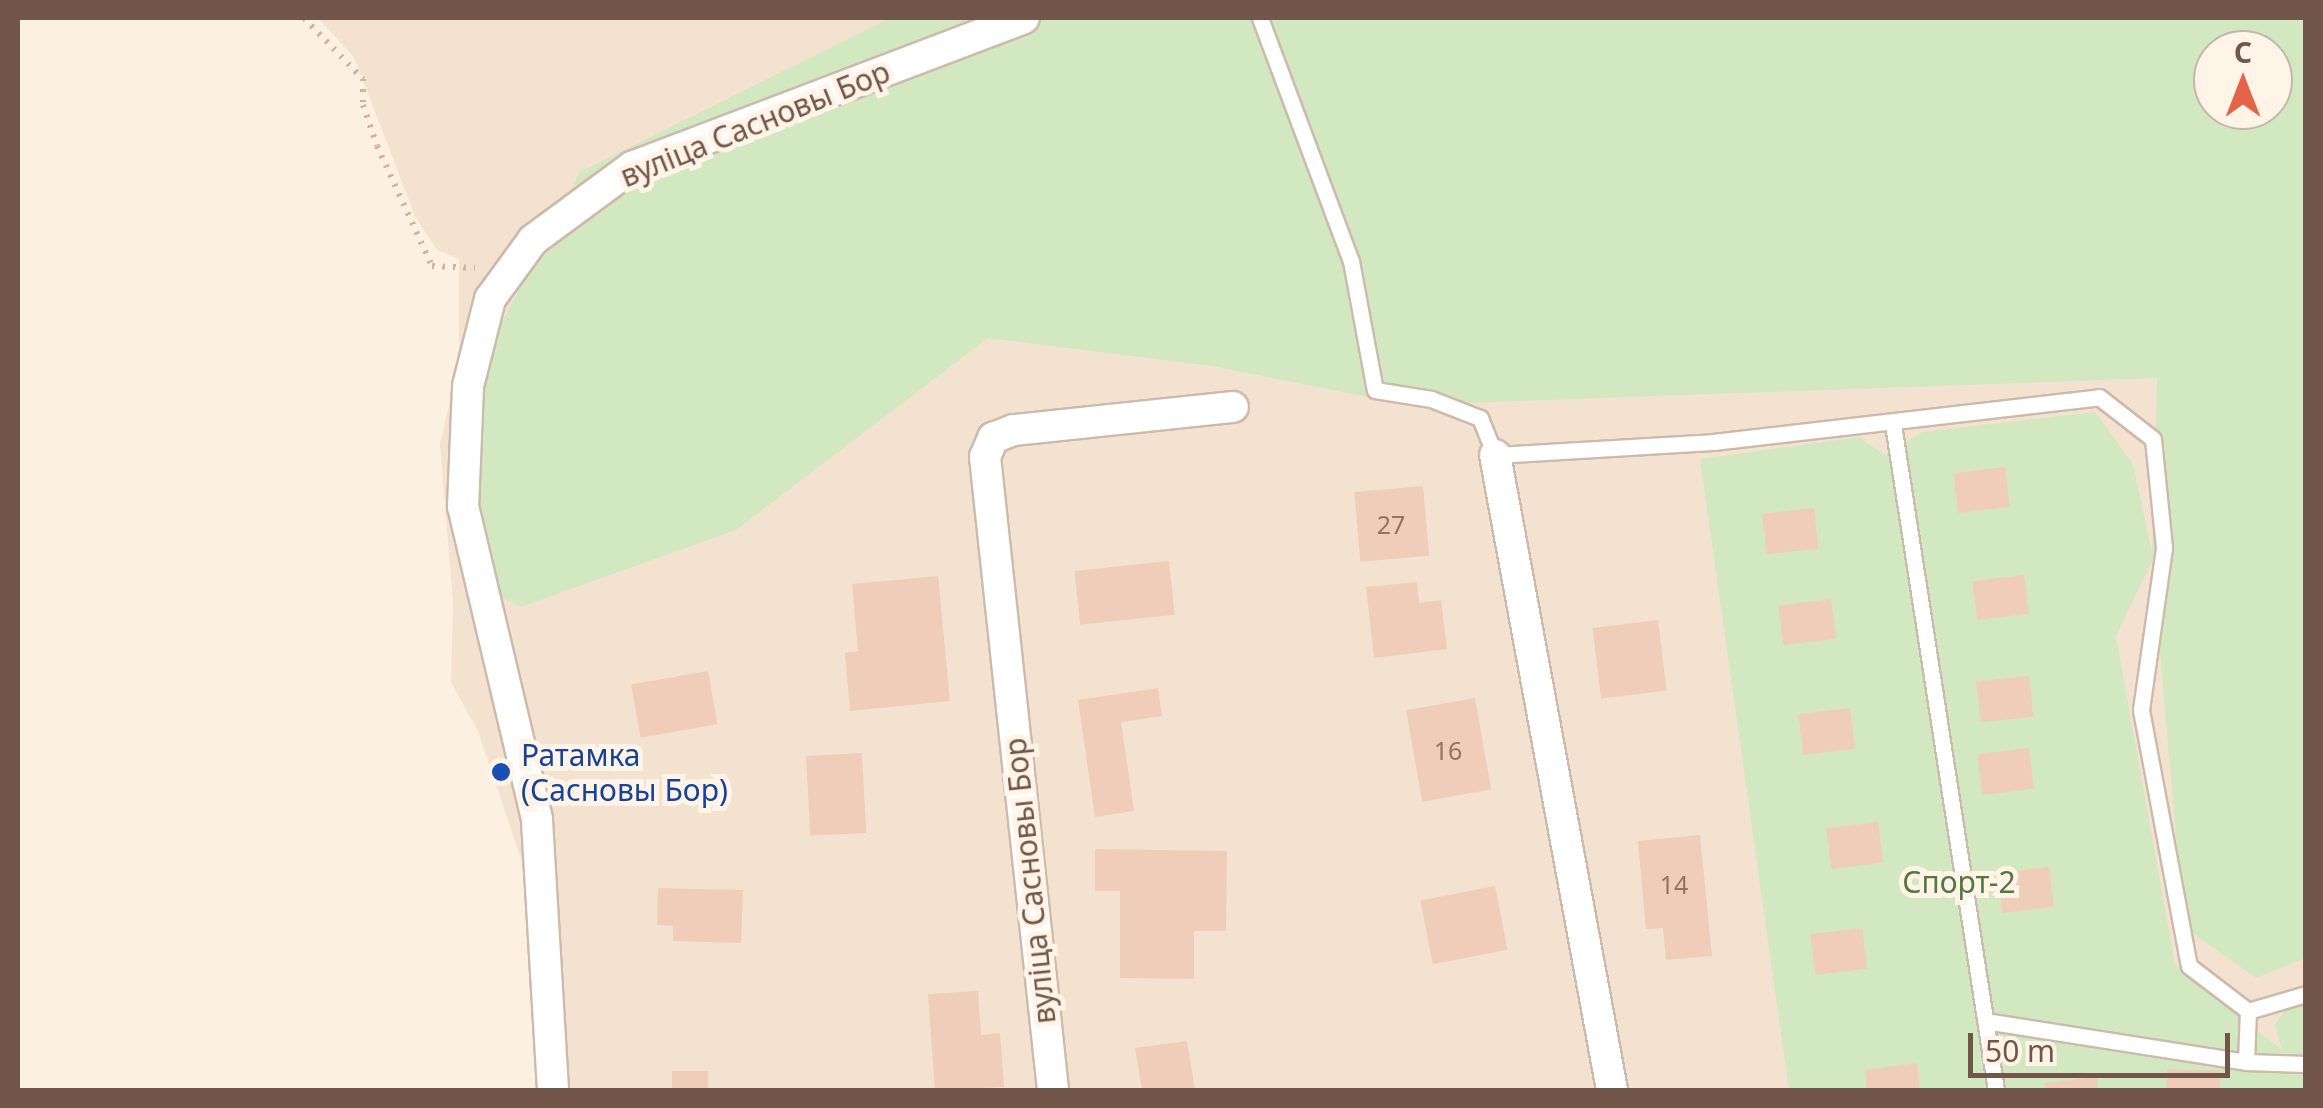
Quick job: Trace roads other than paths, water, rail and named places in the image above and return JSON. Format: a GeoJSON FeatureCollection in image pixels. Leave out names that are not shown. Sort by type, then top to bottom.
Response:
{"type":"FeatureCollection","features":[{"type":"Feature","properties":{"kind":"street","name":"вуліца Сасновы Бор"},"geometry":{"type":"LineString","coordinates":[[552,1090],[537,819],[463,507],[468,386],[486,313],[506,270],[533,240],[632,167],[1024,18]]}},
{"type":"Feature","properties":{"kind":"street","name":"вуліца Сасновы Бор"},"geometry":{"type":"LineString","coordinates":[[1053,1090],[984,457],[992,438],[1014,430],[1233,407]]}},
{"type":"Feature","properties":{"kind":"street"},"geometry":{"type":"LineString","coordinates":[[1495,455],[1612,1090]]}},
{"type":"Feature","properties":{"kind":"lane"},"geometry":{"type":"LineString","coordinates":[[1260,18],[1351,261],[1376,390],[1431,398],[1480,418],[1495,455],[1893,424],[2099,398],[2153,439],[2164,548],[2141,710],[2189,966],[2248,1011]]}},
{"type":"Feature","properties":{"kind":"lane"},"geometry":{"type":"LineString","coordinates":[[1893,424],[1996,1090]]}},
{"type":"Feature","properties":{"kind":"lane"},"geometry":{"type":"LineString","coordinates":[[2248,1011],[2306,994]]}},
{"type":"Feature","properties":{"kind":"lane"},"geometry":{"type":"LineString","coordinates":[[2246,1062],[2248,1011]]}},
{"type":"Feature","properties":{"kind":"lane"},"geometry":{"type":"LineString","coordinates":[[1986,1021],[2246,1062],[2306,1064]]}},
{"type":"Feature","properties":{"kind":"place","name":"Ратамка (Сасновы Бор)"},"geometry":{"type":"Point","coordinates":[501,772]}},
{"type":"Feature","properties":{"kind":"park label","name":"Спорт-2"},"geometry":{"type":"Point","coordinates":[1959,882]}}]}
